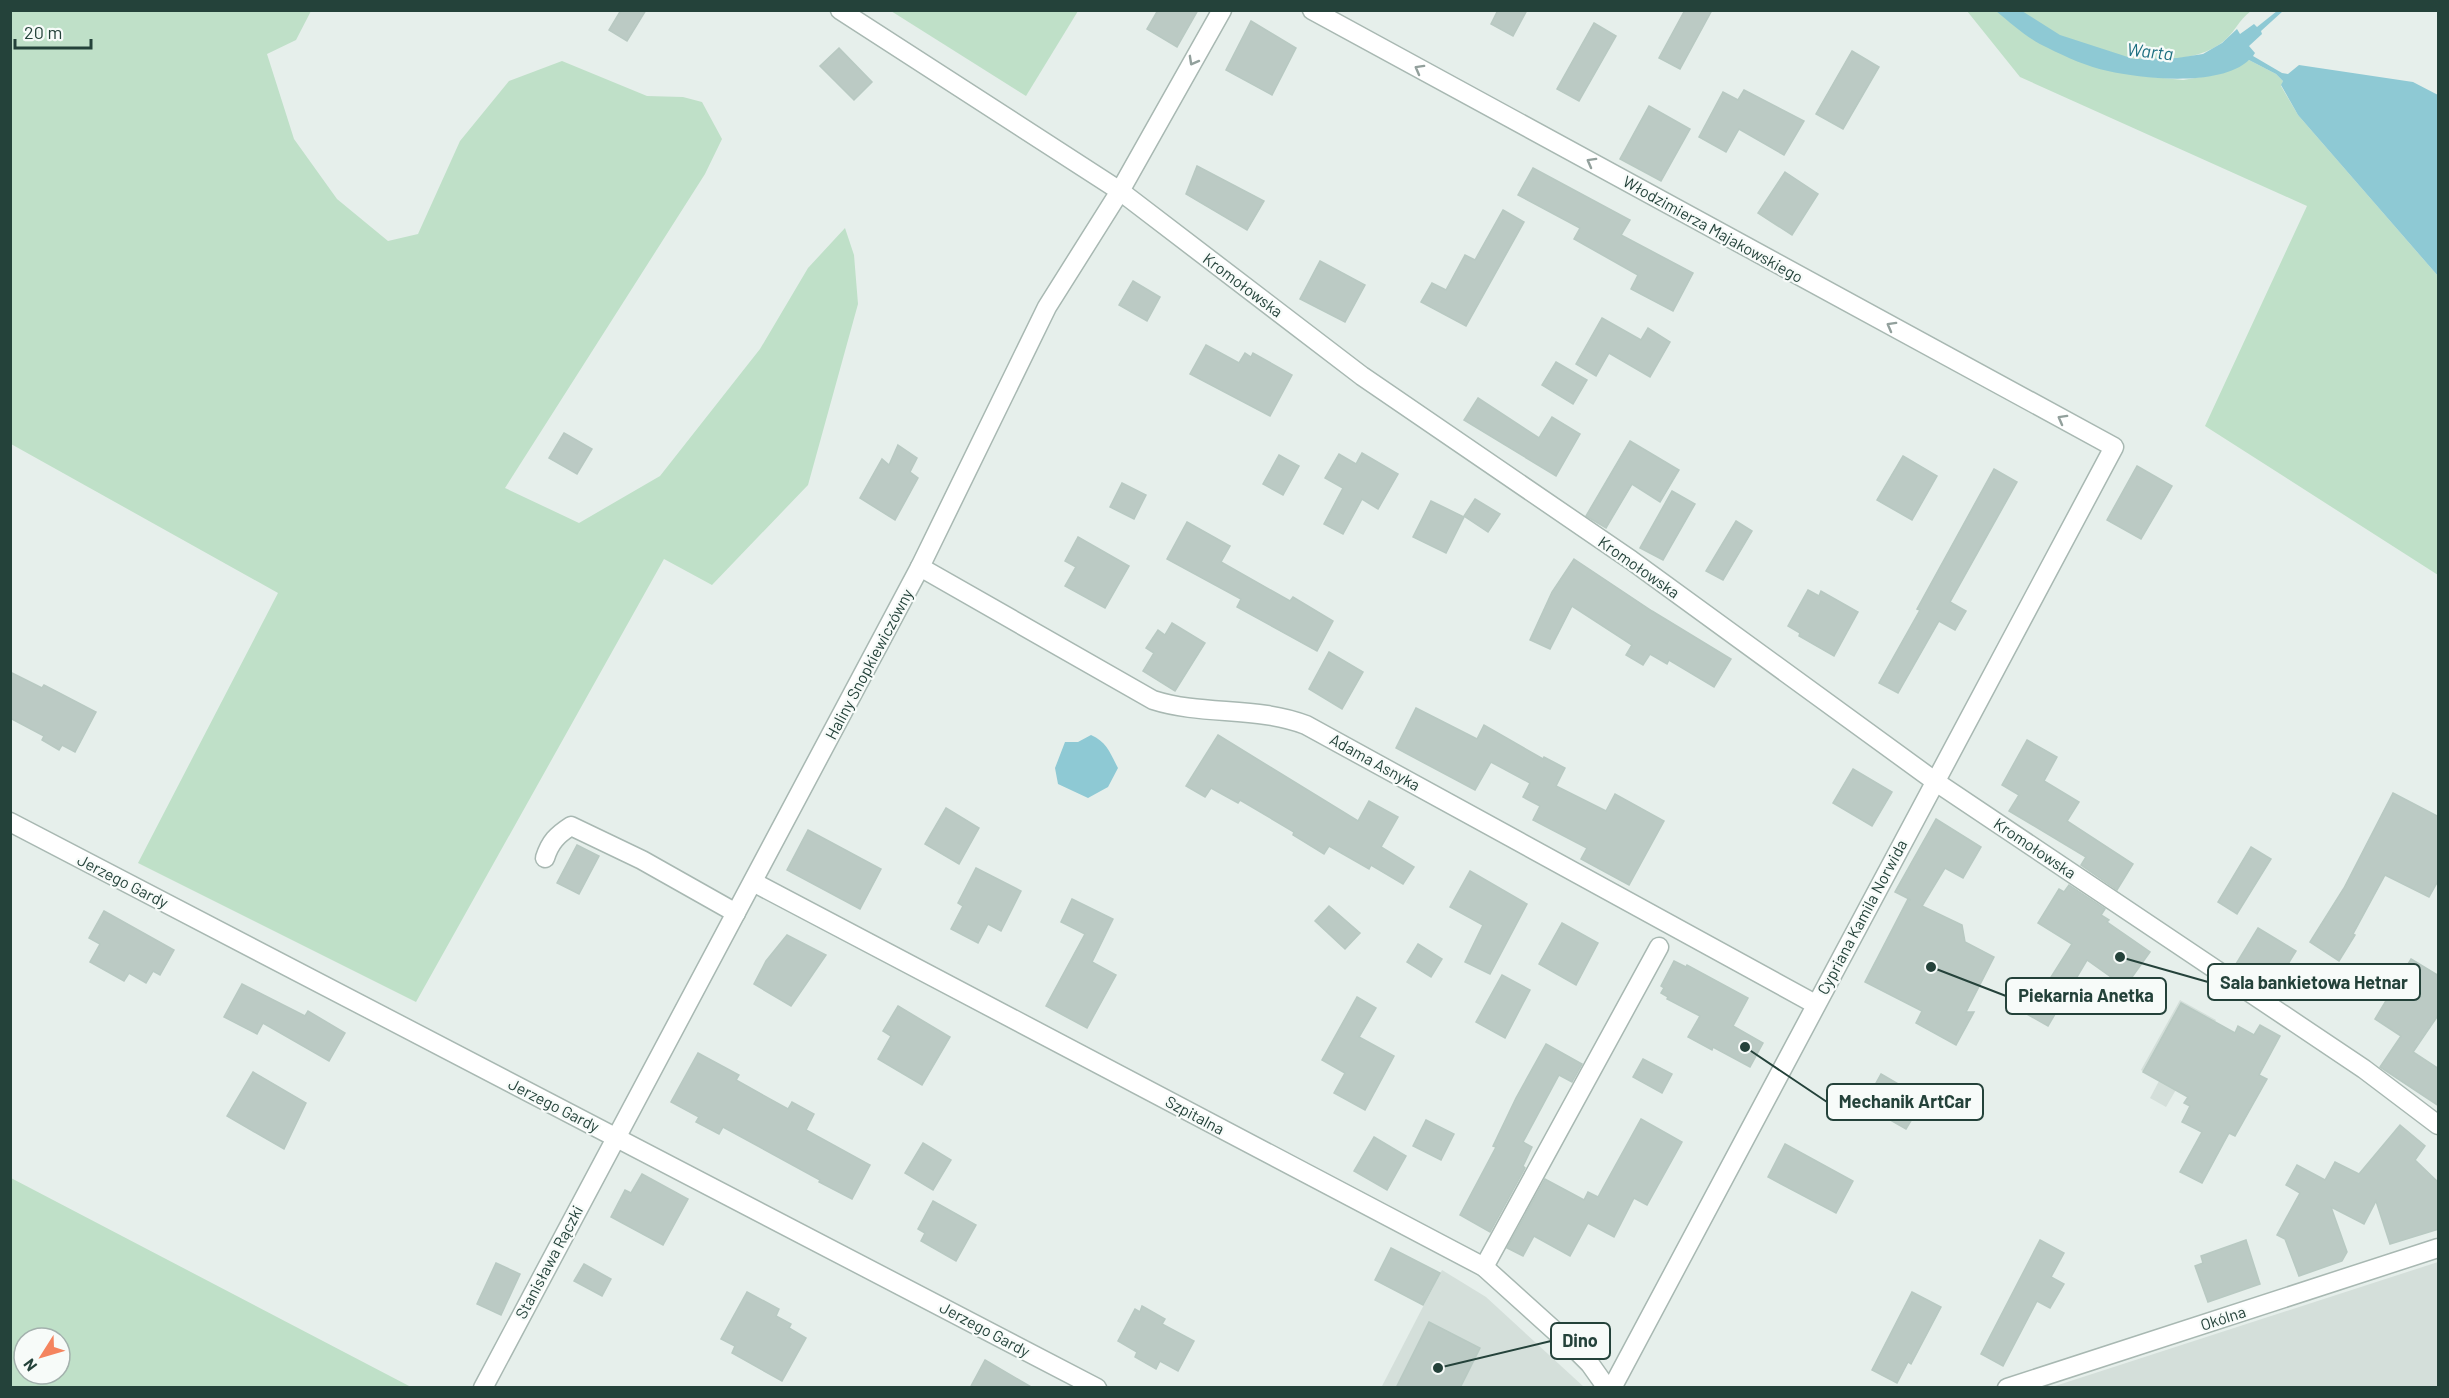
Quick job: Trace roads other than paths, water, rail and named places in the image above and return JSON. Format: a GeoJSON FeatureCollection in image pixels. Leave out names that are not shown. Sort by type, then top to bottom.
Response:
{"type":"FeatureCollection","features":[{"type":"Feature","properties":{"kind":"street","name":"Kromołowska"},"geometry":{"type":"LineString","coordinates":[[840,10],[1120,191],[1362,376],[1631,560],[1936,782],[2364,1069],[2439,1125]]}},
{"type":"Feature","properties":{"kind":"street"},"geometry":{"type":"LineString","coordinates":[[1120,191],[1222,10]]}},
{"type":"Feature","properties":{"kind":"street","name":"Włodzimierza Majakowskiego"},"geometry":{"type":"LineString","coordinates":[[1312,10],[2114,447]]}},
{"type":"Feature","properties":{"kind":"street","name":"Haliny Snopkiewiczówny"},"geometry":{"type":"LineString","coordinates":[[616,1137],[920,567],[1047,307],[1120,191]]}},
{"type":"Feature","properties":{"kind":"street","name":"Cypriana Kamila Norwida"},"geometry":{"type":"LineString","coordinates":[[1612,1388],[2114,447]]}},
{"type":"Feature","properties":{"kind":"street","name":"Adama Asnyka"},"geometry":{"type":"LineString","coordinates":[[920,567],[1153,699],[1191,708],[1276,715],[1306,725],[1815,1004]]}},
{"type":"Feature","properties":{"kind":"street","name":"Jerzego Gardy"},"geometry":{"type":"LineString","coordinates":[[10,822],[1098,1388]]}},
{"type":"Feature","properties":{"kind":"street"},"geometry":{"type":"LineString","coordinates":[[545,858],[549,845],[558,834],[571,826],[642,860],[736,913]]}},
{"type":"Feature","properties":{"kind":"street","name":"Szpitalna"},"geometry":{"type":"LineString","coordinates":[[753,882],[1484,1267],[1576,1350],[1607,1388]]}},
{"type":"Feature","properties":{"kind":"street"},"geometry":{"type":"LineString","coordinates":[[1484,1267],[1659,946]]}},
{"type":"Feature","properties":{"kind":"street","name":"Stanisława Rączki"},"geometry":{"type":"LineString","coordinates":[[483,1388],[616,1137]]}},
{"type":"Feature","properties":{"kind":"street","name":"Okólna"},"geometry":{"type":"LineString","coordinates":[[2007,1388],[2439,1248]]}},
{"type":"Feature","properties":{"kind":"water"},"geometry":{"type":"Polygon","coordinates":[[[1996,11],[2022,11],[2060,35],[2134,59],[2177,58],[2203,54],[2222,43],[2237,29],[2240,34],[2254,24],[2257,27],[2277,11],[2283,11],[2261,31],[2262,34],[2249,46],[2255,53],[2253,56],[2282,73],[2288,74],[2299,65],[2413,82],[2438,95],[2438,276],[2298,115],[2281,85],[2283,81],[2276,74],[2249,60],[2236,69],[2220,74],[2181,79],[2108,71],[2077,61],[2041,45],[1996,11]]]}},
{"type":"Feature","properties":{"kind":"water"},"geometry":{"type":"Polygon","coordinates":[[[1091,735],[1104,745],[1118,768],[1108,787],[1088,798],[1058,784],[1055,768],[1065,742],[1078,742],[1091,735]]]}},
{"type":"Feature","properties":{"kind":"place","name":"Sala bankietowa Hetnar"},"geometry":{"type":"Point","coordinates":[2120,957]}},
{"type":"Feature","properties":{"kind":"place","name":"Piekarnia Anetka"},"geometry":{"type":"Point","coordinates":[1931,967]}},
{"type":"Feature","properties":{"kind":"place","name":"Mechanik ArtCar"},"geometry":{"type":"Point","coordinates":[1745,1047]}},
{"type":"Feature","properties":{"kind":"place","name":"Dino"},"geometry":{"type":"Point","coordinates":[1438,1368]}},
{"type":"Feature","properties":{"kind":"water label","name":"Warta"},"geometry":{"type":"Point","coordinates":[2150,52]}}]}
